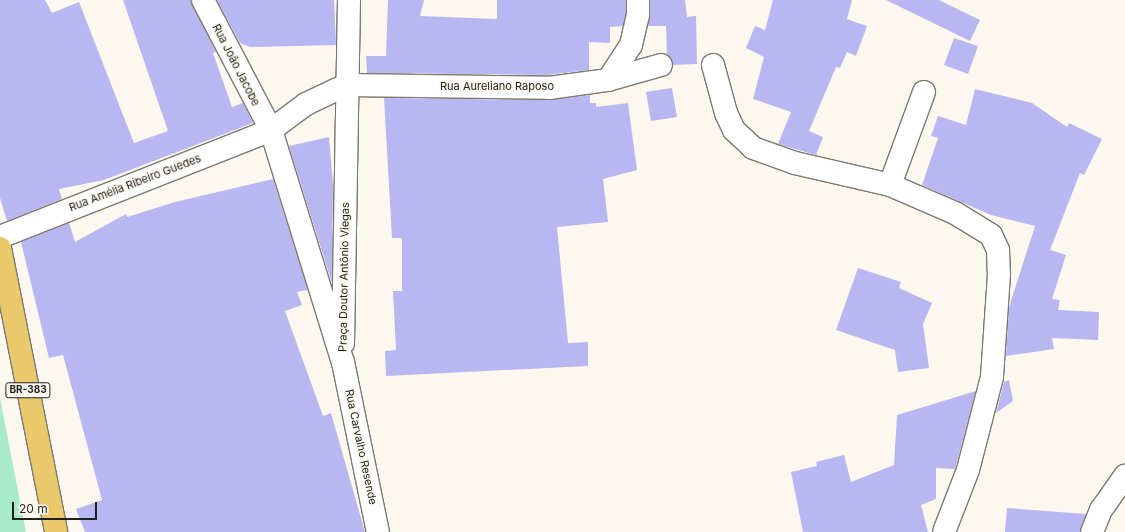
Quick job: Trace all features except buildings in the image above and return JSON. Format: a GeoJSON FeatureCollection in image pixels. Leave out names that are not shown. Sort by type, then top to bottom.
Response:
{"type":"FeatureCollection","features":[{"type":"Feature","properties":{"kind":"highway","name":"BR-383"},"geometry":{"type":"LineString","coordinates":[[0,248],[56,532]]}},
{"type":"Feature","properties":{"kind":"street","name":"Rua João Jacobe"},"geometry":{"type":"LineString","coordinates":[[203,0],[271,130]]}},
{"type":"Feature","properties":{"kind":"street","name":"Praça Doutor Antônio Viegas"},"geometry":{"type":"LineString","coordinates":[[343,362],[346,85],[349,0]]}},
{"type":"Feature","properties":{"kind":"street"},"geometry":{"type":"LineString","coordinates":[[608,80],[631,46],[638,15],[638,0]]}},
{"type":"Feature","properties":{"kind":"street"},"geometry":{"type":"LineString","coordinates":[[713,65],[726,113],[734,130],[752,148],[795,163],[890,185],[966,220],[991,235],[998,250],[992,377],[968,470],[944,532]]}},
{"type":"Feature","properties":{"kind":"street","name":"Rua Aureliano Raposo"},"geometry":{"type":"LineString","coordinates":[[346,85],[549,88],[608,80],[661,66]]}},
{"type":"Feature","properties":{"kind":"street"},"geometry":{"type":"LineString","coordinates":[[271,130],[306,104],[346,85]]}},
{"type":"Feature","properties":{"kind":"street"},"geometry":{"type":"LineString","coordinates":[[890,185],[924,92]]}},
{"type":"Feature","properties":{"kind":"street","name":"Rua Amélia Ribeiro Guedes"},"geometry":{"type":"LineString","coordinates":[[0,237],[271,130]]}},
{"type":"Feature","properties":{"kind":"street","name":"Praça Doutor Antônio Viegas"},"geometry":{"type":"LineString","coordinates":[[271,130],[343,362]]}},
{"type":"Feature","properties":{"kind":"street","name":"Rua Carvalho Resende"},"geometry":{"type":"LineString","coordinates":[[343,362],[378,532]]}},
{"type":"Feature","properties":{"kind":"street"},"geometry":{"type":"LineString","coordinates":[[1092,532],[1101,510],[1125,476]]}},
{"type":"Feature","properties":{"kind":"green space"},"geometry":{"type":"Polygon","coordinates":[[[0,398],[26,532],[0,532],[0,398]]]}}]}
